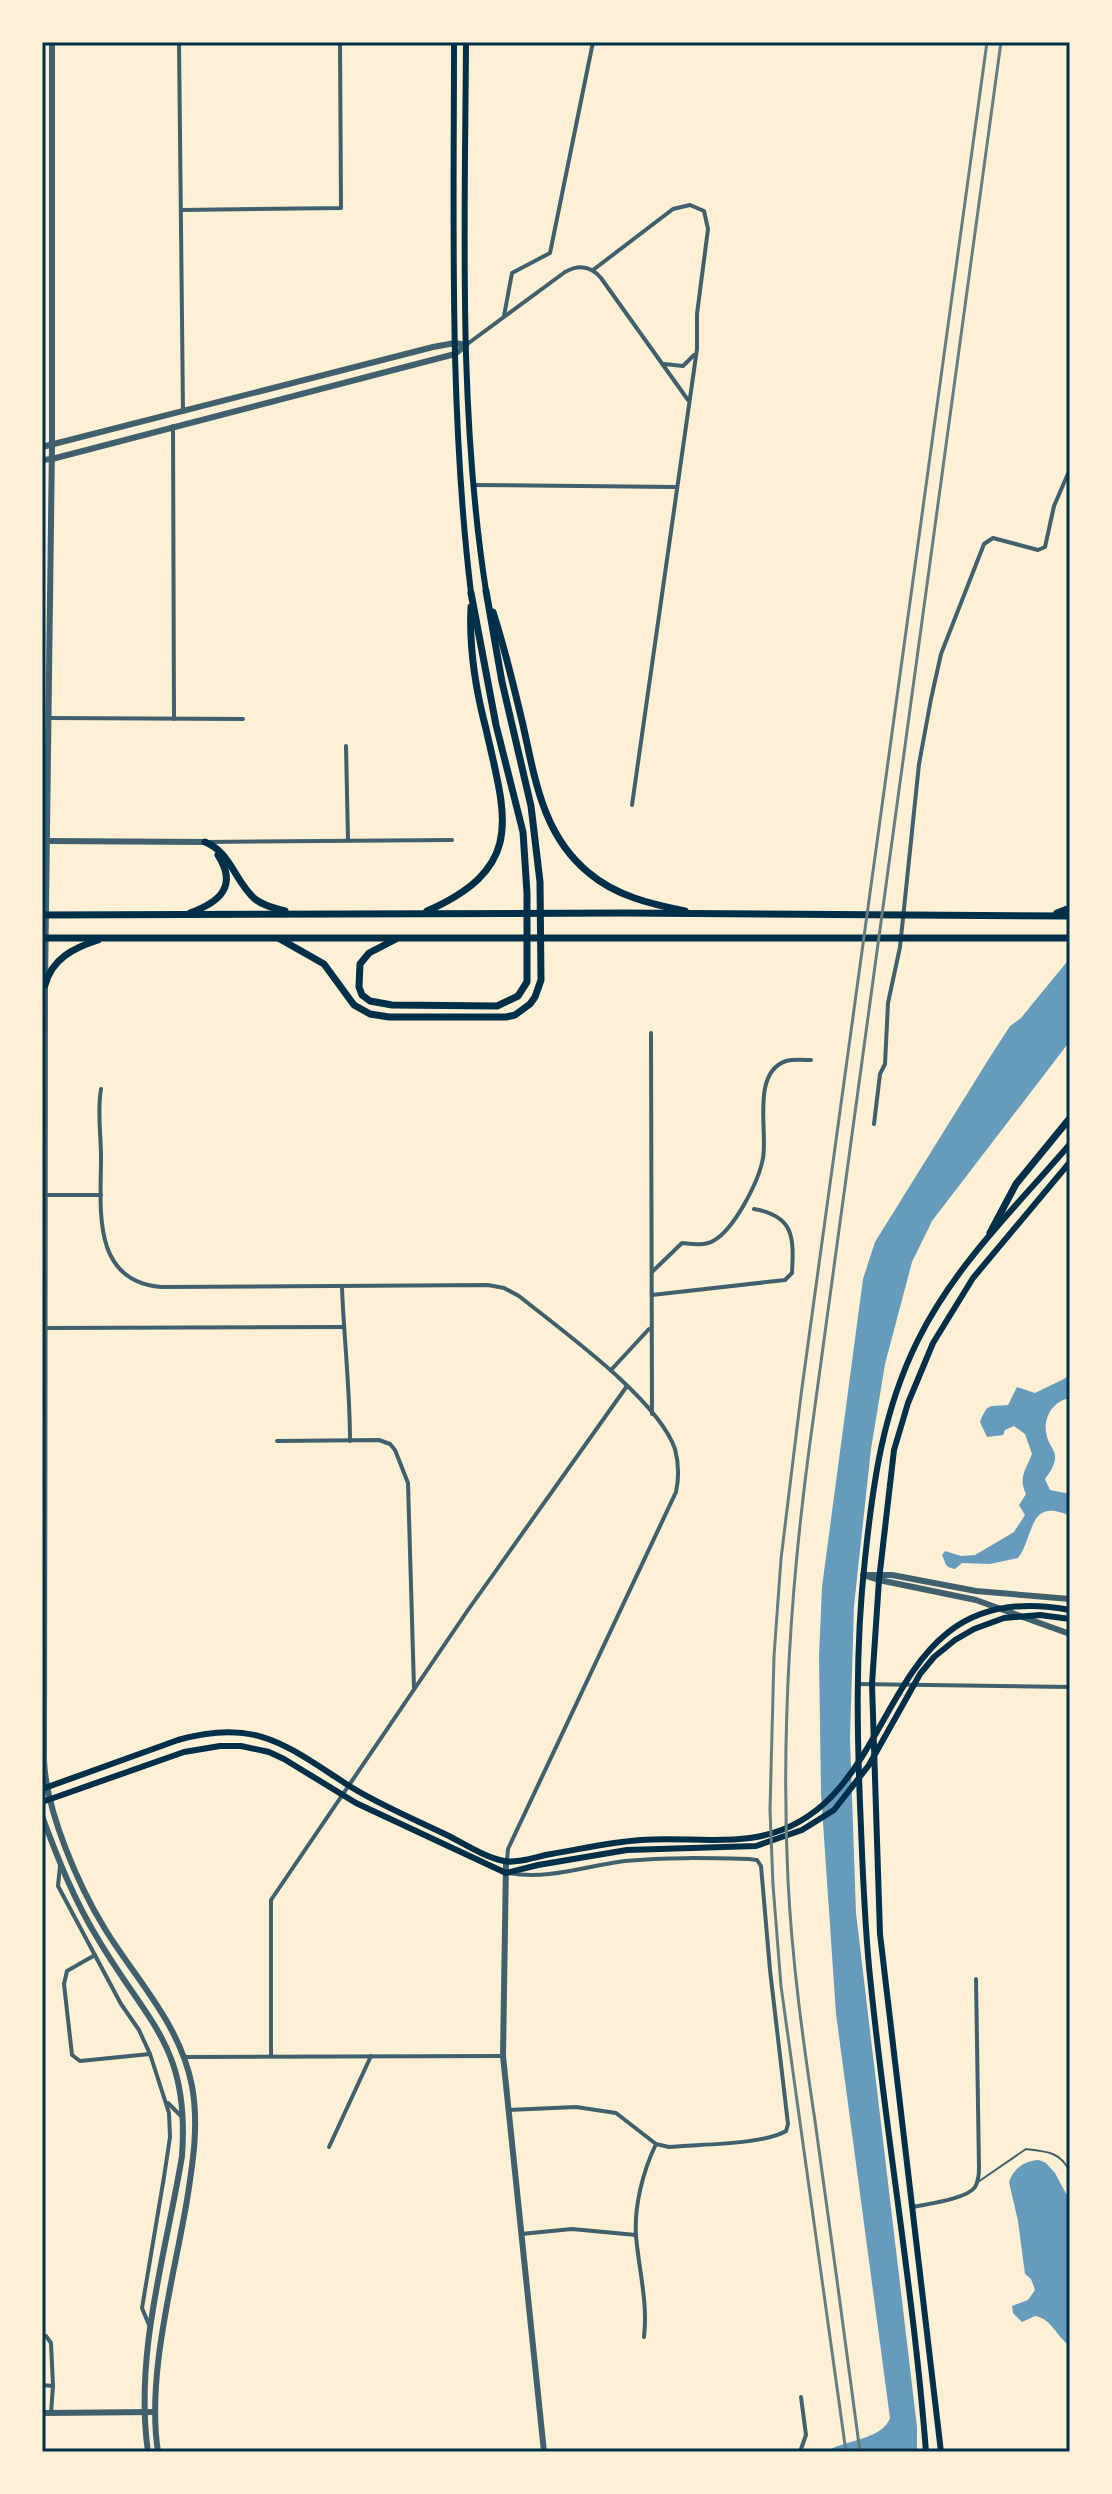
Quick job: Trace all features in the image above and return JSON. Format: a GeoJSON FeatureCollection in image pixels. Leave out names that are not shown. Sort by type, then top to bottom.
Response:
{"type":"FeatureCollection","features":[{"type":"Feature","properties":{"kind":"main road"},"geometry":{"type":"LineString","coordinates":[[423,913],[476,883],[488,870],[503,837],[501,791],[485,728],[477,678],[459,474],[455,354],[454,42]]}},
{"type":"Feature","properties":{"kind":"main road"},"geometry":{"type":"LineString","coordinates":[[278,938],[324,964],[354,1005],[379,1017],[506,1017],[523,1011],[535,997],[541,970],[537,846],[531,806],[499,670],[474,485],[466,345],[466,42]]}},
{"type":"Feature","properties":{"kind":"main road"},"geometry":{"type":"LineString","coordinates":[[486,591],[504,647],[539,796],[548,821],[574,859],[590,875],[620,892],[666,907],[701,914]]}},
{"type":"Feature","properties":{"kind":"main road"},"geometry":{"type":"LineString","coordinates":[[406,937],[375,949],[360,964],[359,987],[362,995],[370,1001],[392,1005],[497,1006],[510,1002],[524,990],[529,970],[523,832],[496,725],[471,593]]}},
{"type":"Feature","properties":{"kind":"main road"},"geometry":{"type":"LineString","coordinates":[[205,842],[220,851],[248,892],[258,901],[295,914]]}},
{"type":"Feature","properties":{"kind":"main road"},"geometry":{"type":"LineString","coordinates":[[185,914],[214,901],[226,885],[221,859],[205,842]]}},
{"type":"Feature","properties":{"kind":"main road"},"geometry":{"type":"LineString","coordinates":[[1047,916],[1070,908]]}},
{"type":"Feature","properties":{"kind":"main road"},"geometry":{"type":"LineString","coordinates":[[44,916],[423,913],[1070,916]]}},
{"type":"Feature","properties":{"kind":"main road"},"geometry":{"type":"LineString","coordinates":[[44,938],[1069,938]]}},
{"type":"Feature","properties":{"kind":"main road"},"geometry":{"type":"LineString","coordinates":[[45,985],[50,970],[60,959],[78,947],[105,938]]}},
{"type":"Feature","properties":{"kind":"main road"},"geometry":{"type":"LineString","coordinates":[[990,1233],[1016,1184],[1070,1118]]}},
{"type":"Feature","properties":{"kind":"main road"},"geometry":{"type":"LineString","coordinates":[[926,2452],[919,2369],[869,1971],[857,1684],[863,1575],[876,1467],[893,1399],[918,1339],[990,1233],[1070,1144]]}},
{"type":"Feature","properties":{"kind":"main road"},"geometry":{"type":"LineString","coordinates":[[941,2452],[880,1934],[872,1684],[879,1577],[897,1437],[933,1343],[973,1278],[1070,1162]]}},
{"type":"Feature","properties":{"kind":"main road"},"geometry":{"type":"LineString","coordinates":[[45,1801],[184,1752],[241,1746],[269,1752],[344,1796],[506,1873],[537,1861],[641,1840],[749,1838],[791,1826],[815,1813],[841,1789],[864,1757],[911,1671],[952,1630],[980,1615],[1014,1607],[1047,1606],[1070,1610]]}},
{"type":"Feature","properties":{"kind":"main road"},"geometry":{"type":"LineString","coordinates":[[44,1788],[187,1738],[231,1732],[266,1738],[297,1750],[350,1786],[506,1862],[627,1850],[756,1846],[802,1830],[834,1810],[869,1765],[920,1674],[942,1650],[974,1629],[1004,1618],[1040,1615],[1070,1619]]}},
{"type":"Feature","properties":{"kind":"street"},"geometry":{"type":"LineString","coordinates":[[52,42],[52,459],[44,916],[44,1788],[45,1801],[93,1909],[170,2023],[185,2057],[193,2090],[196,2138],[162,2341],[155,2412],[158,2452]]}},
{"type":"Feature","properties":{"kind":"street"},"geometry":{"type":"LineString","coordinates":[[179,42],[183,412]]}},
{"type":"Feature","properties":{"kind":"street"},"geometry":{"type":"LineString","coordinates":[[181,210],[341,208],[340,42]]}},
{"type":"Feature","properties":{"kind":"street"},"geometry":{"type":"LineString","coordinates":[[504,318],[512,273],[550,253],[593,42]]}},
{"type":"Feature","properties":{"kind":"street"},"geometry":{"type":"LineString","coordinates":[[593,270],[673,209],[681,205],[704,211],[708,229],[697,314],[697,349],[632,805]]}},
{"type":"Feature","properties":{"kind":"street"},"geometry":{"type":"LineString","coordinates":[[42,460],[455,354],[565,272],[580,267],[593,270],[689,400]]}},
{"type":"Feature","properties":{"kind":"street"},"geometry":{"type":"LineString","coordinates":[[42,447],[455,343],[466,345]]}},
{"type":"Feature","properties":{"kind":"street"},"geometry":{"type":"LineString","coordinates":[[662,364],[683,366],[692,359],[697,349]]}},
{"type":"Feature","properties":{"kind":"street"},"geometry":{"type":"LineString","coordinates":[[173,426],[174,719]]}},
{"type":"Feature","properties":{"kind":"street"},"geometry":{"type":"LineString","coordinates":[[874,1124],[880,1074],[885,1064],[888,1003],[900,947],[919,764],[941,654],[984,544],[993,538],[1038,550],[1045,547],[1054,506],[1070,469]]}},
{"type":"Feature","properties":{"kind":"street"},"geometry":{"type":"LineString","coordinates":[[474,485],[675,487]]}},
{"type":"Feature","properties":{"kind":"street"},"geometry":{"type":"LineString","coordinates":[[49,718],[243,719]]}},
{"type":"Feature","properties":{"kind":"street"},"geometry":{"type":"LineString","coordinates":[[346,746],[348,840]]}},
{"type":"Feature","properties":{"kind":"street"},"geometry":{"type":"LineString","coordinates":[[47,841],[452,840]]}},
{"type":"Feature","properties":{"kind":"street"},"geometry":{"type":"LineString","coordinates":[[651,1033],[652,1414]]}},
{"type":"Feature","properties":{"kind":"street"},"geometry":{"type":"LineString","coordinates":[[652,1272],[682,1243],[710,1243],[724,1233],[742,1206],[763,1158],[764,1092],[772,1072],[786,1061],[811,1060]]}},
{"type":"Feature","properties":{"kind":"street"},"geometry":{"type":"LineString","coordinates":[[101,1089],[101,1195],[105,1244],[116,1264],[135,1282],[161,1287],[488,1285],[504,1288],[519,1296],[611,1370],[652,1414],[674,1446],[679,1474],[676,1492],[508,1849],[506,1862],[503,2056],[544,2452]]}},
{"type":"Feature","properties":{"kind":"street"},"geometry":{"type":"LineString","coordinates":[[45,1195],[101,1195]]}},
{"type":"Feature","properties":{"kind":"street"},"geometry":{"type":"LineString","coordinates":[[652,1295],[785,1280],[792,1273],[794,1240],[782,1220],[771,1212],[754,1209]]}},
{"type":"Feature","properties":{"kind":"street"},"geometry":{"type":"LineString","coordinates":[[342,1287],[350,1441]]}},
{"type":"Feature","properties":{"kind":"street"},"geometry":{"type":"LineString","coordinates":[[46,1328],[343,1327]]}},
{"type":"Feature","properties":{"kind":"street"},"geometry":{"type":"LineString","coordinates":[[611,1370],[651,1327]]}},
{"type":"Feature","properties":{"kind":"street"},"geometry":{"type":"LineString","coordinates":[[271,2056],[271,1900],[627,1386]]}},
{"type":"Feature","properties":{"kind":"street"},"geometry":{"type":"LineString","coordinates":[[277,1441],[379,1440],[390,1444],[408,1483],[414,1690]]}},
{"type":"Feature","properties":{"kind":"street"},"geometry":{"type":"LineString","coordinates":[[863,1575],[976,1591],[1070,1599]]}},
{"type":"Feature","properties":{"kind":"street"},"geometry":{"type":"LineString","coordinates":[[879,1577],[976,1600],[1070,1634]]}},
{"type":"Feature","properties":{"kind":"street"},"geometry":{"type":"LineString","coordinates":[[857,1684],[1070,1687]]}},
{"type":"Feature","properties":{"kind":"street"},"geometry":{"type":"LineString","coordinates":[[42,1816],[60,1866],[100,1942],[146,2009],[170,2052],[180,2088],[182,2156],[151,2331],[143,2412],[148,2452]]}},
{"type":"Feature","properties":{"kind":"street"},"geometry":{"type":"LineString","coordinates":[[506,1873],[536,1877],[624,1861],[696,1857],[757,1860],[761,1866],[771,1985],[788,2124],[786,2131],[773,2137],[669,2147],[656,2144],[616,2113],[576,2107],[508,2110]]}},
{"type":"Feature","properties":{"kind":"street"},"geometry":{"type":"LineString","coordinates":[[60,1866],[58,1886],[121,2004],[139,2030],[167,2102],[170,2137],[142,2308],[151,2331]]}},
{"type":"Feature","properties":{"kind":"street"},"geometry":{"type":"LineString","coordinates":[[95,1955],[67,1971],[64,1984],[72,2055],[80,2061],[150,2054]]}},
{"type":"Feature","properties":{"kind":"street"},"geometry":{"type":"LineString","coordinates":[[913,2207],[963,2196],[975,2189],[977,2183],[976,1979]]}},
{"type":"Feature","properties":{"kind":"street"},"geometry":{"type":"LineString","coordinates":[[329,2147],[371,2056]]}},
{"type":"Feature","properties":{"kind":"street"},"geometry":{"type":"LineString","coordinates":[[185,2057],[503,2056]]}},
{"type":"Feature","properties":{"kind":"street"},"geometry":{"type":"LineString","coordinates":[[167,2102],[183,2119]]}},
{"type":"Feature","properties":{"kind":"street"},"geometry":{"type":"LineString","coordinates":[[644,2337],[646,2308],[636,2235],[640,2193],[656,2144]]}},
{"type":"Feature","properties":{"kind":"street"},"geometry":{"type":"LineString","coordinates":[[521,2234],[572,2229],[636,2235]]}},
{"type":"Feature","properties":{"kind":"street"},"geometry":{"type":"LineString","coordinates":[[42,2335],[51,2343],[51,2413]]}},
{"type":"Feature","properties":{"kind":"street"},"geometry":{"type":"LineString","coordinates":[[42,2385],[53,2386]]}},
{"type":"Feature","properties":{"kind":"street"},"geometry":{"type":"LineString","coordinates":[[800,2452],[806,2435],[801,2397]]}},
{"type":"Feature","properties":{"kind":"street"},"geometry":{"type":"LineString","coordinates":[[42,2413],[155,2412]]}},
{"type":"Feature","properties":{"kind":"lane"},"geometry":{"type":"LineString","coordinates":[[977,2183],[1026,2149],[1047,2151],[1061,2157],[1070,2172]]}},
{"type":"Feature","properties":{"kind":"water"},"geometry":{"type":"Polygon","coordinates":[[[1070,958],[1070,1041],[932,1221],[912,1262],[885,1364],[871,1449],[854,1606],[850,1739],[856,1913],[917,2427],[917,2451],[825,2452],[879,2431],[890,2418],[836,2014],[821,1793],[819,1656],[822,1587],[863,1279],[875,1242],[990,1057],[1010,1026],[1021,1018],[1070,958]]]}},
{"type":"Feature","properties":{"kind":"water"},"geometry":{"type":"Polygon","coordinates":[[[1070,1376],[1070,1398],[1053,1407],[1047,1418],[1047,1437],[1055,1458],[1045,1479],[1050,1490],[1070,1494],[1070,1516],[1056,1511],[1040,1515],[1018,1558],[990,1564],[962,1563],[955,1569],[949,1567],[942,1555],[945,1551],[961,1556],[975,1555],[1014,1532],[1025,1515],[1019,1505],[1026,1494],[1023,1478],[1032,1454],[1025,1434],[1014,1426],[1005,1430],[1003,1435],[987,1437],[980,1422],[985,1411],[990,1407],[1008,1405],[1017,1387],[1035,1393],[1070,1376]]]}},
{"type":"Feature","properties":{"kind":"water"},"geometry":{"type":"Polygon","coordinates":[[[1039,2160],[1055,2173],[1070,2201],[1070,2346],[1041,2318],[1035,2316],[1022,2322],[1013,2313],[1012,2306],[1028,2300],[1035,2290],[1031,2279],[1025,2274],[1009,2182],[1020,2166],[1039,2160]]]}},
{"type":"Feature","properties":{"kind":"railway"},"geometry":{"type":"LineString","coordinates":[[846,2452],[781,1986],[770,1810],[774,1656],[781,1559],[801,1395],[987,42]]}},
{"type":"Feature","properties":{"kind":"railway"},"geometry":{"type":"LineString","coordinates":[[860,2452],[792,1941],[786,1826],[789,1665],[809,1450],[1001,42]]}}]}
